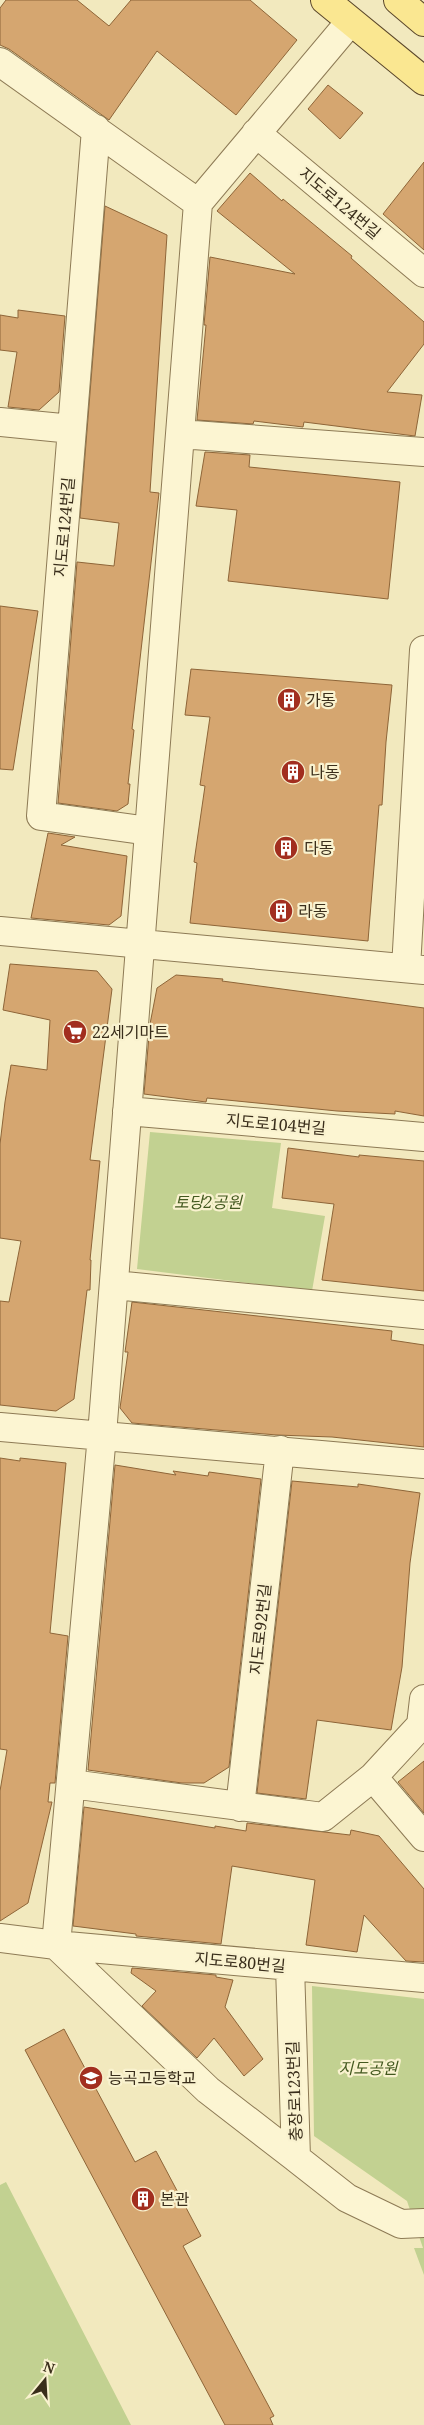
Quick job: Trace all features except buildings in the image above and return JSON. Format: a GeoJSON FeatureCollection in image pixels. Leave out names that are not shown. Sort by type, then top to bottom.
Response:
{"type":"FeatureCollection","features":[{"type":"Feature","properties":{"kind":"main road"},"geometry":{"type":"LineString","coordinates":[[325,0],[424,81]]}},
{"type":"Feature","properties":{"kind":"main road"},"geometry":{"type":"LineString","coordinates":[[398,0],[424,22]]}},
{"type":"Feature","properties":{"kind":"street"},"geometry":{"type":"LineString","coordinates":[[296,2158],[208,2090],[56,1945],[102,1435],[198,203],[350,22]]}},
{"type":"Feature","properties":{"kind":"street"},"geometry":{"type":"LineString","coordinates":[[0,62],[198,203]]}},
{"type":"Feature","properties":{"kind":"street","name":"지도로124번길"},"geometry":{"type":"LineString","coordinates":[[96,129],[41,816],[149,831]]}},
{"type":"Feature","properties":{"kind":"street","name":"지도로124번길"},"geometry":{"type":"LineString","coordinates":[[256,133],[424,273]]}},
{"type":"Feature","properties":{"kind":"street"},"geometry":{"type":"LineString","coordinates":[[0,422],[72,429]]}},
{"type":"Feature","properties":{"kind":"street"},"geometry":{"type":"LineString","coordinates":[[180,434],[424,452]]}},
{"type":"Feature","properties":{"kind":"street"},"geometry":{"type":"LineString","coordinates":[[0,931],[415,969],[424,650]]}},
{"type":"Feature","properties":{"kind":"street","name":"지도로104번길"},"geometry":{"type":"LineString","coordinates":[[127,1111],[424,1137]]}},
{"type":"Feature","properties":{"kind":"street"},"geometry":{"type":"LineString","coordinates":[[114,1285],[424,1315]]}},
{"type":"Feature","properties":{"kind":"street"},"geometry":{"type":"LineString","coordinates":[[0,1427],[424,1464]]}},
{"type":"Feature","properties":{"kind":"street","name":"지도로92번길"},"geometry":{"type":"LineString","coordinates":[[240,1807],[280,1450]]}},
{"type":"Feature","properties":{"kind":"street"},"geometry":{"type":"LineString","coordinates":[[71,1784],[323,1817],[373,1777],[421,1725],[424,1699]]}},
{"type":"Feature","properties":{"kind":"street"},"geometry":{"type":"LineString","coordinates":[[373,1777],[424,1837]]}},
{"type":"Feature","properties":{"kind":"street","name":"지도로80번길"},"geometry":{"type":"LineString","coordinates":[[0,1938],[56,1945],[424,1978]]}},
{"type":"Feature","properties":{"kind":"street","name":"충장로123번길"},"geometry":{"type":"LineString","coordinates":[[290,1966],[296,2158],[347,2198],[401,2224],[424,2223]]}},
{"type":"Feature","properties":{"kind":"green space","name":"토당2공원"},"geometry":{"type":"Polygon","coordinates":[[[150,1132],[281,1143],[272,1208],[325,1216],[312,1291],[137,1269],[150,1132]]]}},
{"type":"Feature","properties":{"kind":"green space","name":"지도공원"},"geometry":{"type":"Polygon","coordinates":[[[312,1986],[424,1999],[424,2275],[414,2248],[423,2248],[407,2201],[314,2136],[312,1986]]]}},
{"type":"Feature","properties":{"kind":"green space"},"geometry":{"type":"Polygon","coordinates":[[[6,2182],[131,2425],[0,2425],[0,2185],[6,2182]]]}},
{"type":"Feature","properties":{"kind":"place","name":"가동"},"geometry":{"type":"Point","coordinates":[289,700]}},
{"type":"Feature","properties":{"kind":"place","name":"나동"},"geometry":{"type":"Point","coordinates":[293,772]}},
{"type":"Feature","properties":{"kind":"place","name":"다동"},"geometry":{"type":"Point","coordinates":[286,848]}},
{"type":"Feature","properties":{"kind":"place","name":"라동"},"geometry":{"type":"Point","coordinates":[281,911]}},
{"type":"Feature","properties":{"kind":"place","name":"22세기마트"},"geometry":{"type":"Point","coordinates":[75,1032]}},
{"type":"Feature","properties":{"kind":"place","name":"능곡고등학교"},"geometry":{"type":"Point","coordinates":[91,2078]}},
{"type":"Feature","properties":{"kind":"place","name":"본관"},"geometry":{"type":"Point","coordinates":[143,2199]}}]}
